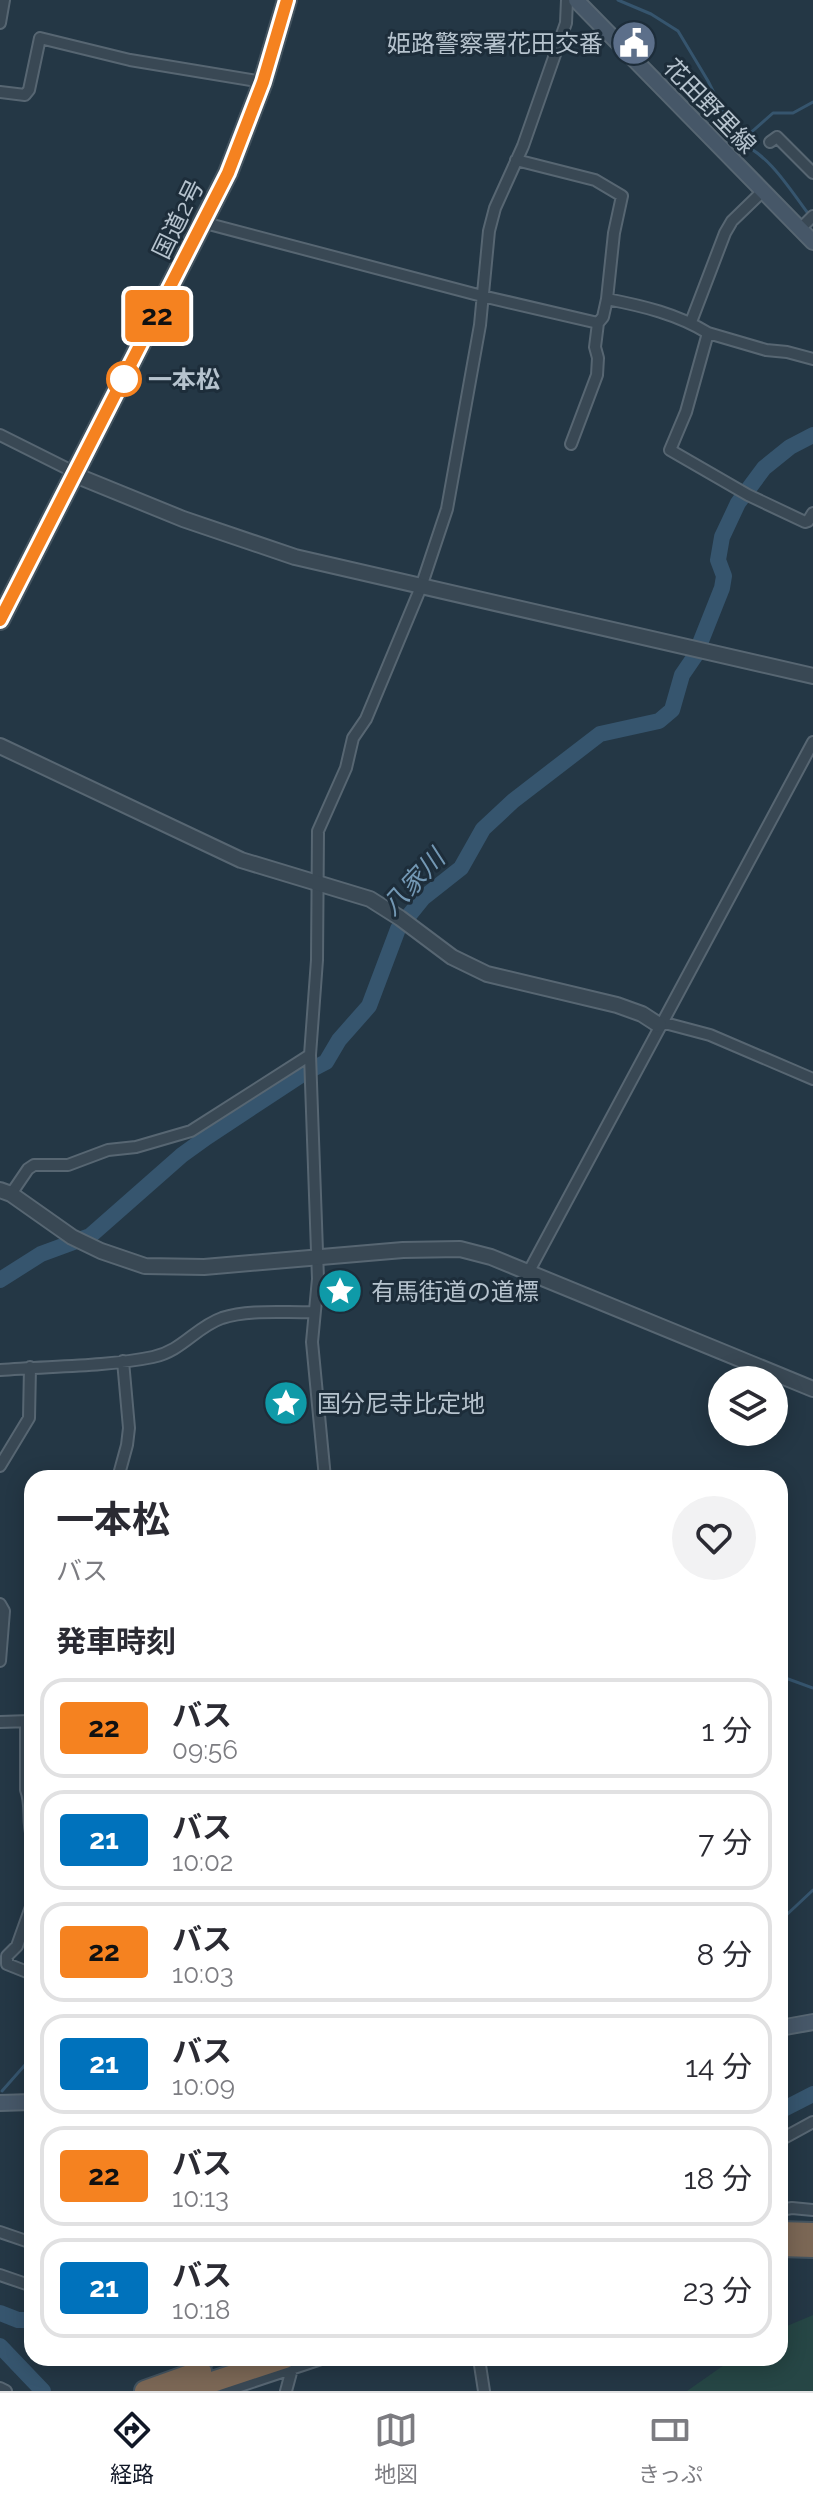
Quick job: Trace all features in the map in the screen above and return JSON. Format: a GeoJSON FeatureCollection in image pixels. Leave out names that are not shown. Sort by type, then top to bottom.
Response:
{"type":"FeatureCollection","features":[{"type":"Feature","properties":{"kind":"highway","name":"国道2号"},"geometry":{"type":"LineString","coordinates":[[0,620],[205,223],[263,82],[287,0]]}},
{"type":"Feature","properties":{"kind":"highway"},"geometry":{"type":"LineString","coordinates":[[788,2238],[813,2233]]}},
{"type":"Feature","properties":{"kind":"highway"},"geometry":{"type":"LineString","coordinates":[[788,2240],[813,2247]]}},
{"type":"Feature","properties":{"kind":"highway"},"geometry":{"type":"LineString","coordinates":[[140,2390],[215,2366]]}},
{"type":"Feature","properties":{"kind":"highway"},"geometry":{"type":"LineString","coordinates":[[185,2391],[273,2366]]}},
{"type":"Feature","properties":{"kind":"main road","name":"花田野里線"},"geometry":{"type":"LineString","coordinates":[[576,0],[813,242]]}},
{"type":"Feature","properties":{"kind":"main road"},"geometry":{"type":"LineString","coordinates":[[788,2027],[813,2022]]}},
{"type":"Feature","properties":{"kind":"main road"},"geometry":{"type":"LineString","coordinates":[[0,2103],[24,2102]]}},
{"type":"Feature","properties":{"kind":"street"},"geometry":{"type":"LineString","coordinates":[[0,23],[4,0]]}},
{"type":"Feature","properties":{"kind":"street"},"geometry":{"type":"LineString","coordinates":[[324,1470],[312,1342],[318,1258],[310,1055],[317,960],[318,831],[346,768],[353,738],[366,719],[421,587],[447,509],[480,325],[489,231],[566,23],[567,0]]}},
{"type":"Feature","properties":{"kind":"street"},"geometry":{"type":"LineString","coordinates":[[0,92],[25,95],[29,90],[40,38],[130,60],[263,82]]}},
{"type":"Feature","properties":{"kind":"street"},"geometry":{"type":"LineString","coordinates":[[770,142],[777,137],[813,173]]}},
{"type":"Feature","properties":{"kind":"street"},"geometry":{"type":"LineString","coordinates":[[516,160],[595,180],[622,196],[614,233],[607,299],[603,317],[598,323],[595,347],[597,375],[571,444]]}},
{"type":"Feature","properties":{"kind":"street"},"geometry":{"type":"LineString","coordinates":[[691,322],[725,233],[732,221],[763,191]]}},
{"type":"Feature","properties":{"kind":"street"},"geometry":{"type":"LineString","coordinates":[[800,229],[813,216]]}},
{"type":"Feature","properties":{"kind":"street"},"geometry":{"type":"LineString","coordinates":[[205,223],[482,296],[598,323]]}},
{"type":"Feature","properties":{"kind":"street"},"geometry":{"type":"LineString","coordinates":[[607,299],[651,308],[691,322],[708,333],[766,350],[813,359]]}},
{"type":"Feature","properties":{"kind":"street"},"geometry":{"type":"LineString","coordinates":[[708,333],[686,412],[670,450],[748,495],[805,522],[813,513]]}},
{"type":"Feature","properties":{"kind":"street"},"geometry":{"type":"LineString","coordinates":[[0,435],[76,474],[183,519],[295,557],[813,676]]}},
{"type":"Feature","properties":{"kind":"street"},"geometry":{"type":"LineString","coordinates":[[528,1273],[813,742]]}},
{"type":"Feature","properties":{"kind":"street"},"geometry":{"type":"LineString","coordinates":[[0,746],[241,860],[370,899],[452,957],[487,974],[617,1005],[660,1023],[710,1035],[813,1079]]}},
{"type":"Feature","properties":{"kind":"street"},"geometry":{"type":"LineString","coordinates":[[310,1055],[191,1131],[136,1147],[108,1150],[68,1165],[34,1165],[6,1192],[72,1237],[145,1266],[204,1267],[403,1250],[460,1249],[491,1257],[813,1389]]}},
{"type":"Feature","properties":{"kind":"street"},"geometry":{"type":"LineString","coordinates":[[0,1370],[156,1357],[182,1346],[199,1331],[221,1319],[238,1315],[314,1312]]}},
{"type":"Feature","properties":{"kind":"street"},"geometry":{"type":"LineString","coordinates":[[120,1470],[129,1428],[123,1361]]}},
{"type":"Feature","properties":{"kind":"street"},"geometry":{"type":"LineString","coordinates":[[0,1466],[29,1418],[30,1367]]}},
{"type":"Feature","properties":{"kind":"street"},"geometry":{"type":"LineString","coordinates":[[0,1604],[4,1611],[0,1661]]}},
{"type":"Feature","properties":{"kind":"street"},"geometry":{"type":"LineString","coordinates":[[0,1722],[24,1721]]}},
{"type":"Feature","properties":{"kind":"street"},"geometry":{"type":"LineString","coordinates":[[24,1926],[17,1946],[3,1955],[7,1964],[24,1971]]}},
{"type":"Feature","properties":{"kind":"street"},"geometry":{"type":"LineString","coordinates":[[788,2136],[813,2122]]}},
{"type":"Feature","properties":{"kind":"street"},"geometry":{"type":"LineString","coordinates":[[788,2209],[813,2210]]}},
{"type":"Feature","properties":{"kind":"street"},"geometry":{"type":"LineString","coordinates":[[0,2232],[24,2240]]}},
{"type":"Feature","properties":{"kind":"street"},"geometry":{"type":"LineString","coordinates":[[0,2275],[24,2283]]}},
{"type":"Feature","properties":{"kind":"street"},"geometry":{"type":"LineString","coordinates":[[140,2390],[196,2366]]}},
{"type":"Feature","properties":{"kind":"street"},"geometry":{"type":"LineString","coordinates":[[225,2391],[280,2366]]}},
{"type":"Feature","properties":{"kind":"street"},"geometry":{"type":"LineString","coordinates":[[286,2391],[290,2366]]}},
{"type":"Feature","properties":{"kind":"street"},"geometry":{"type":"LineString","coordinates":[[480,2366],[484,2391]]}},
{"type":"Feature","properties":{"kind":"street"},"geometry":{"type":"LineString","coordinates":[[0,2388],[6,2391]]}},
{"type":"Feature","properties":{"kind":"green space"},"geometry":{"type":"Polygon","coordinates":[[[813,2315],[813,2391],[687,2391],[723,2366],[788,2366],[788,2326],[813,2315]]]}},
{"type":"Feature","properties":{"kind":"waterway"},"geometry":{"type":"LineString","coordinates":[[618,0],[651,14],[678,31],[708,81],[739,143],[773,113],[793,113],[813,102]]}},
{"type":"Feature","properties":{"kind":"waterway"},"geometry":{"type":"LineString","coordinates":[[739,143],[769,163],[807,212]]}},
{"type":"Feature","properties":{"kind":"waterway","name":"八家川"},"geometry":{"type":"LineString","coordinates":[[0,1280],[41,1254],[90,1236],[182,1155],[301,1075],[326,1062],[339,1040],[369,1006],[398,929],[423,898],[461,868],[483,829],[513,801],[600,734],[659,721],[672,710],[682,675],[695,656],[722,588],[724,576],[718,560],[722,537],[738,503],[764,468],[790,447],[813,435]]}},
{"type":"Feature","properties":{"kind":"waterway"},"geometry":{"type":"LineString","coordinates":[[788,1679],[813,1688]]}},
{"type":"Feature","properties":{"kind":"waterway"},"geometry":{"type":"LineString","coordinates":[[788,1913],[813,1890]]}},
{"type":"Feature","properties":{"kind":"waterway"},"geometry":{"type":"LineString","coordinates":[[2,2091],[24,2066]]}},
{"type":"Feature","properties":{"kind":"waterway"},"geometry":{"type":"LineString","coordinates":[[788,2107],[813,2094]]}},
{"type":"Feature","properties":{"kind":"waterway"},"geometry":{"type":"LineString","coordinates":[[0,2313],[24,2320]]}},
{"type":"Feature","properties":{"kind":"waterway"},"geometry":{"type":"LineString","coordinates":[[0,2346],[43,2391]]}},
{"type":"Feature","properties":{"kind":"bus line","name":"22"},"geometry":{"type":"LineString","coordinates":[[0,620],[205,223],[263,82],[287,0]]}},
{"type":"Feature","properties":{"kind":"place","name":"姫路警察署花田交番"},"geometry":{"type":"Point","coordinates":[634,43]}},
{"type":"Feature","properties":{"kind":"place","name":"一本松"},"geometry":{"type":"Point","coordinates":[124,379]}},
{"type":"Feature","properties":{"kind":"place","name":"有馬街道の道標"},"geometry":{"type":"Point","coordinates":[340,1291]}},
{"type":"Feature","properties":{"kind":"place","name":"国分尼寺比定地"},"geometry":{"type":"Point","coordinates":[286,1403]}}]}
